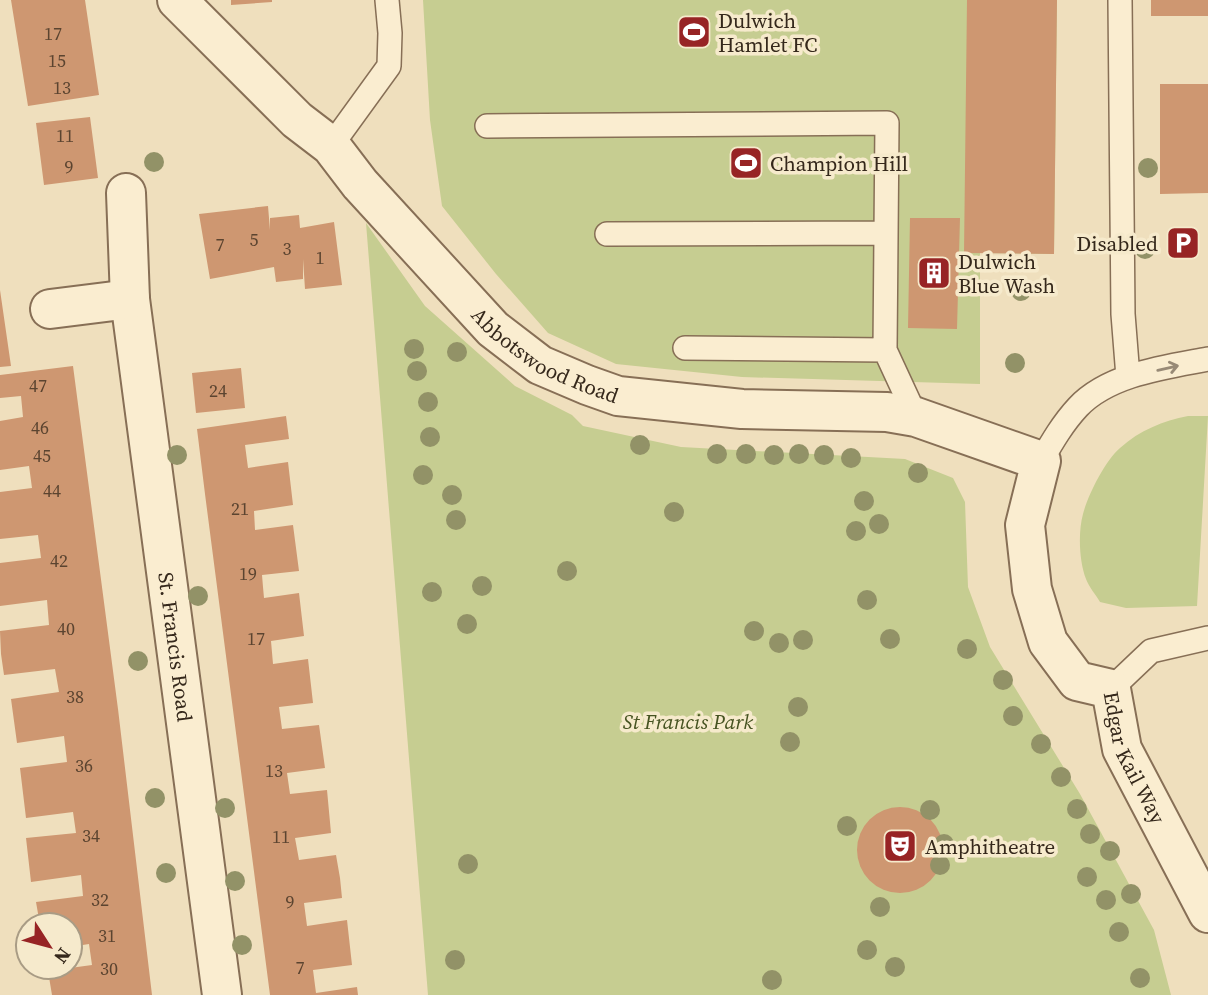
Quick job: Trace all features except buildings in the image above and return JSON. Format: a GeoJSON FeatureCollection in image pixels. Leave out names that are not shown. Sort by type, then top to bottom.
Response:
{"type":"FeatureCollection","features":[{"type":"Feature","properties":{"kind":"street","name":"Abbotswood Road"},"geometry":{"type":"LineString","coordinates":[[177,0],[297,120],[331,146],[360,184],[493,329],[540,365],[587,386],[618,396],[742,409],[887,412],[916,417],[1041,460]]}},
{"type":"Feature","properties":{"kind":"street","name":"St. Francis Road"},"geometry":{"type":"LineString","coordinates":[[126,193],[130,299],[222,995]]}},
{"type":"Feature","properties":{"kind":"street"},"geometry":{"type":"LineString","coordinates":[[50,309],[130,299]]}},
{"type":"Feature","properties":{"kind":"street","name":"Edgar Kail Way"},"geometry":{"type":"LineString","coordinates":[[1041,460],[1025,525],[1032,589],[1048,642],[1077,681],[1111,689],[1122,749],[1208,913]]}},
{"type":"Feature","properties":{"kind":"lane"},"geometry":{"type":"LineString","coordinates":[[331,146],[389,66],[387,0]]}},
{"type":"Feature","properties":{"kind":"lane"},"geometry":{"type":"LineString","coordinates":[[1120,0],[1123,314],[1128,377]]}},
{"type":"Feature","properties":{"kind":"lane"},"geometry":{"type":"LineString","coordinates":[[486,126],[887,123],[886,350],[916,417]]}},
{"type":"Feature","properties":{"kind":"lane"},"geometry":{"type":"LineString","coordinates":[[607,234],[886,233]]}},
{"type":"Feature","properties":{"kind":"lane"},"geometry":{"type":"LineString","coordinates":[[685,348],[886,350]]}},
{"type":"Feature","properties":{"kind":"lane"},"geometry":{"type":"LineString","coordinates":[[1041,460],[1079,405],[1097,392],[1128,377],[1208,359]]}},
{"type":"Feature","properties":{"kind":"lane"},"geometry":{"type":"LineString","coordinates":[[1111,689],[1151,650],[1208,638]]}},
{"type":"Feature","properties":{"kind":"green space","name":"Champion Hill"},"geometry":{"type":"Polygon","coordinates":[[[423,0],[1057,0],[1054,254],[980,253],[980,384],[742,377],[616,364],[548,333],[496,274],[442,206],[430,120],[423,0]]]}},
{"type":"Feature","properties":{"kind":"green space","name":"St Francis Park"},"geometry":{"type":"Polygon","coordinates":[[[366,223],[425,306],[515,386],[572,415],[583,426],[681,447],[905,459],[953,478],[965,502],[968,587],[990,647],[1080,794],[1154,930],[1171,995],[428,995],[366,223]]]}},
{"type":"Feature","properties":{"kind":"green space"},"geometry":{"type":"Polygon","coordinates":[[[1188,416],[1208,416],[1197,606],[1126,608],[1100,602],[1086,579],[1080,546],[1083,514],[1093,488],[1114,454],[1128,442],[1152,427],[1188,416]]]}},
{"type":"Feature","properties":{"kind":"place","name":"Dulwich Hamlet FC"},"geometry":{"type":"Point","coordinates":[694,32]}},
{"type":"Feature","properties":{"kind":"place","name":"Champion Hill"},"geometry":{"type":"Point","coordinates":[746,163]}},
{"type":"Feature","properties":{"kind":"place","name":"Disabled"},"geometry":{"type":"Point","coordinates":[1183,243]}},
{"type":"Feature","properties":{"kind":"place","name":"Dulwich Blue Wash"},"geometry":{"type":"Point","coordinates":[934,273]}},
{"type":"Feature","properties":{"kind":"place","name":"Amphitheatre"},"geometry":{"type":"Point","coordinates":[900,846]}}]}
